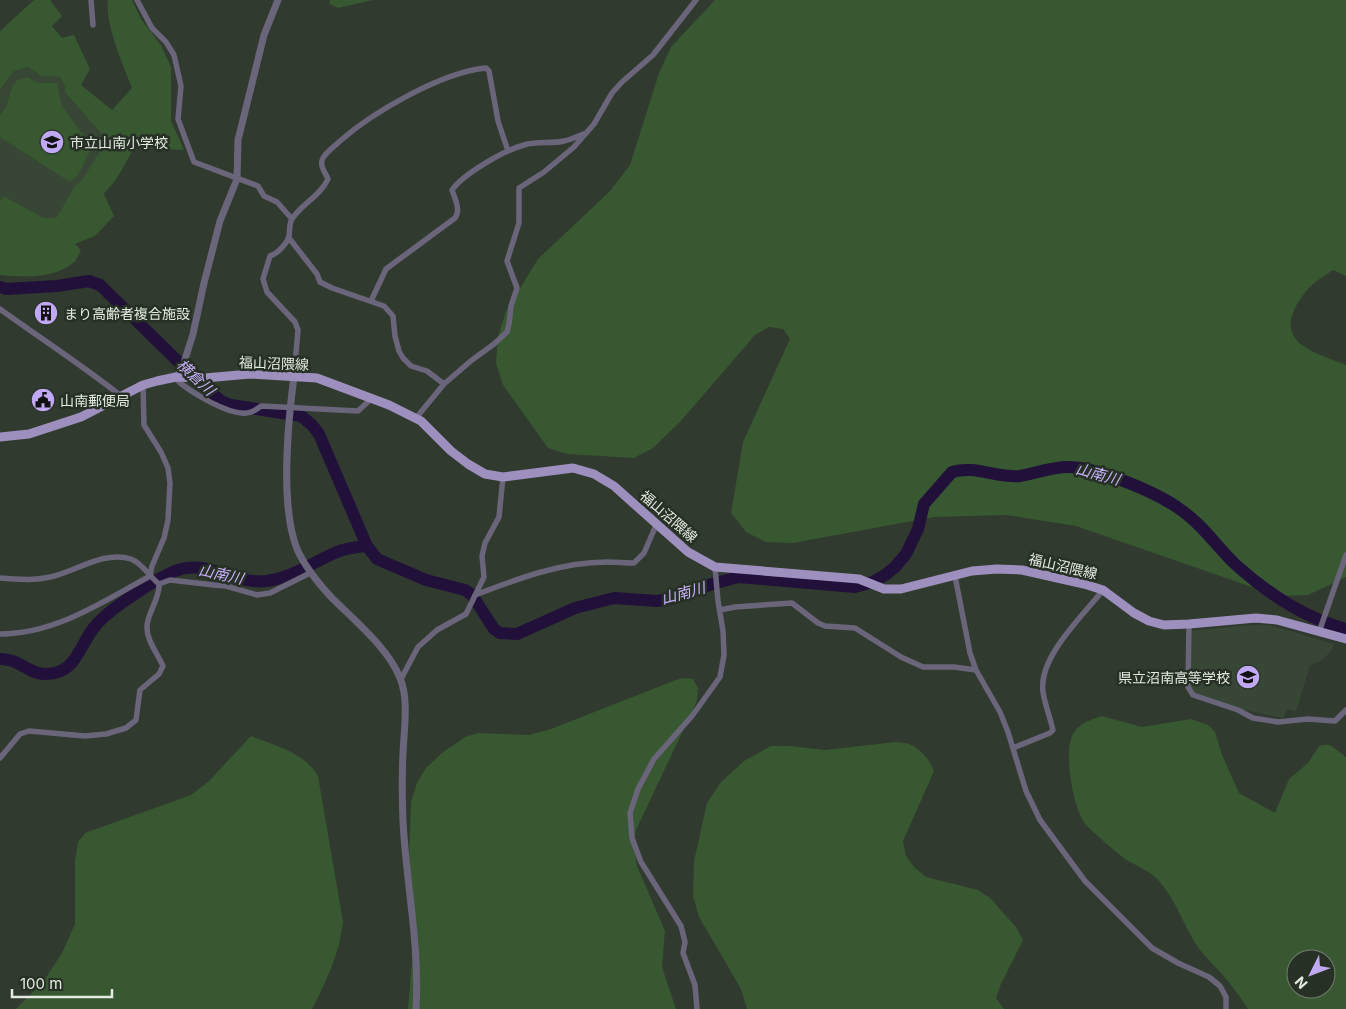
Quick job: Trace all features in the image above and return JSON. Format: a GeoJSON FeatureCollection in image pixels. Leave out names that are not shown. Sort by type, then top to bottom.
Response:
{"type":"FeatureCollection","features":[{"type":"Feature","properties":{"kind":"main road","name":"福山沼隈線"},"geometry":{"type":"LineString","coordinates":[[0,437],[29,434],[65,423],[157,380],[176,377],[205,378],[250,374],[317,378],[389,405],[422,421],[451,451],[485,474],[503,477],[573,468],[594,474],[614,486],[688,552],[715,567],[859,579],[884,590],[901,589],[972,572],[997,569],[1022,570],[1103,590],[1134,613],[1149,621],[1164,625],[1256,618],[1277,620],[1320,630],[1346,639]]}},
{"type":"Feature","properties":{"kind":"street"},"geometry":{"type":"LineString","coordinates":[[92,0],[93,25]]}},
{"type":"Feature","properties":{"kind":"street"},"geometry":{"type":"LineString","coordinates":[[137,0],[152,28],[166,42],[174,55],[181,86],[178,119],[194,162],[258,186],[264,196],[278,202],[292,219]]}},
{"type":"Feature","properties":{"kind":"street"},"geometry":{"type":"LineString","coordinates":[[278,0],[264,35],[238,140],[237,179],[220,221],[193,334],[182,369],[176,377],[183,384],[218,405],[237,412],[251,413],[261,406],[358,411],[371,399]]}},
{"type":"Feature","properties":{"kind":"street"},"geometry":{"type":"LineString","coordinates":[[416,418],[444,384],[507,332],[510,306],[517,288],[507,261],[519,223],[519,188],[544,172],[574,147],[588,132],[612,92],[653,55],[696,0]]}},
{"type":"Feature","properties":{"kind":"street"},"geometry":{"type":"LineString","coordinates":[[444,384],[427,372],[411,366],[403,358],[395,336],[394,316],[384,306],[320,282],[317,274],[289,238],[289,229],[292,219],[325,187],[328,179],[321,166],[323,158],[347,135],[384,108],[444,80],[476,69],[486,68],[489,71],[498,121],[508,151]]}},
{"type":"Feature","properties":{"kind":"street"},"geometry":{"type":"LineString","coordinates":[[371,301],[386,268],[458,215],[452,190],[482,166],[508,151],[525,144],[565,141],[588,132]]}},
{"type":"Feature","properties":{"kind":"street"},"geometry":{"type":"LineString","coordinates":[[289,238],[276,254],[270,256],[262,279],[267,292],[295,322],[298,330],[290,408],[287,483],[290,523],[297,547],[310,573],[386,653],[401,679],[405,717],[402,785],[403,822],[416,958],[416,1009]]}},
{"type":"Feature","properties":{"kind":"street"},"geometry":{"type":"LineString","coordinates":[[0,309],[91,372],[121,396]]}},
{"type":"Feature","properties":{"kind":"street"},"geometry":{"type":"LineString","coordinates":[[0,634],[16,634],[42,629],[92,609],[150,576],[152,566],[164,538],[168,520],[170,483],[168,468],[161,452],[144,425],[143,385]]}},
{"type":"Feature","properties":{"kind":"street"},"geometry":{"type":"LineString","coordinates":[[401,679],[418,647],[438,630],[466,614],[484,577],[482,556],[485,543],[499,517],[503,477]]}},
{"type":"Feature","properties":{"kind":"street"},"geometry":{"type":"LineString","coordinates":[[475,595],[521,578],[557,568],[608,562],[634,564],[644,553],[658,524]]}},
{"type":"Feature","properties":{"kind":"street"},"geometry":{"type":"LineString","coordinates":[[1320,630],[1346,555]]}},
{"type":"Feature","properties":{"kind":"street"},"geometry":{"type":"LineString","coordinates":[[0,578],[23,580],[50,578],[97,561],[116,557],[132,559],[145,568],[150,576],[160,584]]}},
{"type":"Feature","properties":{"kind":"street"},"geometry":{"type":"LineString","coordinates":[[696,1009],[695,985],[683,953],[685,942],[680,926],[641,862],[632,838],[630,812],[638,789],[654,759],[692,716],[720,677],[724,655],[723,630],[715,567]]}},
{"type":"Feature","properties":{"kind":"street"},"geometry":{"type":"LineString","coordinates":[[160,584],[170,580],[226,586],[257,595],[270,593],[310,573]]}},
{"type":"Feature","properties":{"kind":"street"},"geometry":{"type":"LineString","coordinates":[[955,576],[970,653],[976,670],[1000,712],[1026,791],[1040,820],[1085,882],[1152,948],[1178,963],[1209,977],[1220,986],[1226,997],[1226,1009]]}},
{"type":"Feature","properties":{"kind":"street"},"geometry":{"type":"LineString","coordinates":[[0,758],[20,734],[29,731],[85,736],[106,734],[126,728],[136,720],[140,690],[159,674],[163,666],[151,642],[147,628],[160,584]]}},
{"type":"Feature","properties":{"kind":"street"},"geometry":{"type":"LineString","coordinates":[[1013,748],[1050,733],[1053,730],[1043,692],[1043,680],[1050,661],[1071,629],[1103,590]]}},
{"type":"Feature","properties":{"kind":"street"},"geometry":{"type":"LineString","coordinates":[[720,610],[735,606],[792,603],[818,623],[825,626],[855,628],[901,657],[923,667],[954,667],[976,670]]}},
{"type":"Feature","properties":{"kind":"street"},"geometry":{"type":"LineString","coordinates":[[1189,624],[1188,687],[1193,695],[1238,710],[1253,718],[1278,722],[1308,719],[1335,721],[1346,710]]}},
{"type":"Feature","properties":{"kind":"shaded area","name":"市立山南小学校"},"geometry":{"type":"Polygon","coordinates":[[[28,67],[42,76],[60,77],[65,86],[65,92],[104,138],[101,152],[82,180],[75,186],[56,218],[44,218],[5,196],[0,201],[0,90],[14,71],[28,67]]]}},
{"type":"Feature","properties":{"kind":"shaded area","name":"県立沼南高等学校"},"geometry":{"type":"Polygon","coordinates":[[[1269,625],[1334,644],[1331,651],[1322,660],[1310,666],[1296,711],[1287,709],[1283,718],[1240,709],[1194,693],[1190,689],[1190,631],[1269,625]]]}},
{"type":"Feature","properties":{"kind":"green space"},"geometry":{"type":"Polygon","coordinates":[[[34,0],[50,0],[62,16],[52,26],[62,38],[74,35],[90,69],[81,85],[112,110],[132,88],[112,33],[109,21],[108,0],[132,0],[141,19],[161,45],[171,67],[171,121],[184,150],[134,148],[117,178],[104,194],[114,216],[95,236],[75,244],[81,250],[73,263],[57,272],[38,276],[0,275],[0,201],[4,196],[44,218],[56,218],[75,186],[82,180],[104,145],[104,138],[99,131],[65,92],[65,86],[60,77],[42,76],[28,67],[14,71],[0,90],[0,31],[34,0]]]}},
{"type":"Feature","properties":{"kind":"green space"},"geometry":{"type":"Polygon","coordinates":[[[330,0],[373,0],[338,8],[330,4],[330,0]]]}},
{"type":"Feature","properties":{"kind":"green space"},"geometry":{"type":"Polygon","coordinates":[[[715,0],[1346,0],[1346,276],[1333,270],[1313,284],[1306,291],[1294,311],[1291,325],[1292,332],[1299,343],[1346,365],[1346,577],[1308,595],[1278,596],[1076,526],[1007,515],[934,517],[793,543],[766,542],[746,532],[731,513],[743,442],[790,339],[783,329],[769,327],[755,335],[680,422],[653,448],[634,458],[567,454],[548,448],[503,385],[496,363],[498,337],[506,311],[538,259],[610,191],[630,165],[659,73],[671,47],[715,0]]]}},
{"type":"Feature","properties":{"kind":"green space"},"geometry":{"type":"Polygon","coordinates":[[[27,77],[38,83],[57,83],[62,106],[92,147],[78,175],[70,182],[0,137],[0,115],[6,107],[12,88],[16,81],[27,77]]]}},
{"type":"Feature","properties":{"kind":"green space"},"geometry":{"type":"Polygon","coordinates":[[[681,678],[693,679],[698,688],[697,701],[636,830],[634,846],[637,866],[665,931],[662,967],[676,1009],[408,1009],[413,948],[409,858],[411,802],[417,783],[426,768],[442,753],[465,737],[478,733],[529,735],[551,729],[681,678]]]}},
{"type":"Feature","properties":{"kind":"green space"},"geometry":{"type":"Polygon","coordinates":[[[1102,716],[1142,727],[1191,719],[1208,725],[1215,732],[1222,755],[1239,793],[1275,813],[1289,779],[1308,763],[1319,746],[1330,745],[1346,757],[1346,1009],[1248,1009],[1228,982],[1200,950],[1164,887],[1153,876],[1125,859],[1088,827],[1083,820],[1074,797],[1069,756],[1072,736],[1077,728],[1102,716]]]}},
{"type":"Feature","properties":{"kind":"green space"},"geometry":{"type":"Polygon","coordinates":[[[251,736],[297,755],[318,776],[343,922],[336,956],[312,1009],[16,1009],[43,982],[62,953],[75,924],[75,861],[78,842],[85,833],[191,795],[209,781],[251,736]]]}},
{"type":"Feature","properties":{"kind":"green space"},"geometry":{"type":"Polygon","coordinates":[[[896,742],[907,743],[921,751],[934,771],[903,841],[906,856],[915,868],[926,877],[978,890],[990,898],[1016,927],[1023,940],[996,998],[1004,1009],[747,1009],[741,989],[699,917],[693,896],[694,861],[707,803],[721,782],[744,761],[771,746],[825,750],[896,742]]]}},
{"type":"Feature","properties":{"kind":"waterway","name":"山南川"},"geometry":{"type":"LineString","coordinates":[[0,287],[6,289],[57,286],[89,281],[100,285],[221,401],[231,405],[301,416],[319,434],[367,546],[377,559],[426,580],[465,590],[472,595],[494,629],[500,633],[517,634],[575,608],[614,598],[657,601],[674,598],[712,584],[739,577],[855,587],[873,582],[895,567],[906,554],[918,529],[924,504],[952,472],[969,470],[1020,476],[1062,467],[1074,467],[1099,472],[1166,500],[1189,516],[1235,564],[1260,585],[1301,611],[1346,629]]}},
{"type":"Feature","properties":{"kind":"waterway","name":"山南川"},"geometry":{"type":"LineString","coordinates":[[0,659],[13,661],[40,674],[57,673],[65,669],[77,656],[91,632],[104,617],[134,594],[175,571],[199,568],[243,579],[267,581],[294,573],[340,551],[367,546]]}},
{"type":"Feature","properties":{"kind":"place","name":"市立山南小学校"},"geometry":{"type":"Point","coordinates":[52,142]}},
{"type":"Feature","properties":{"kind":"place","name":"まり高齢者複合施設"},"geometry":{"type":"Point","coordinates":[46,313]}},
{"type":"Feature","properties":{"kind":"place","name":"山南郵便局"},"geometry":{"type":"Point","coordinates":[43,400]}},
{"type":"Feature","properties":{"kind":"place","name":"県立沼南高等学校"},"geometry":{"type":"Point","coordinates":[1248,677]}},
{"type":"Feature","properties":{"kind":"water label","name":"横倉川"},"geometry":{"type":"Point","coordinates":[196,377]}}]}
